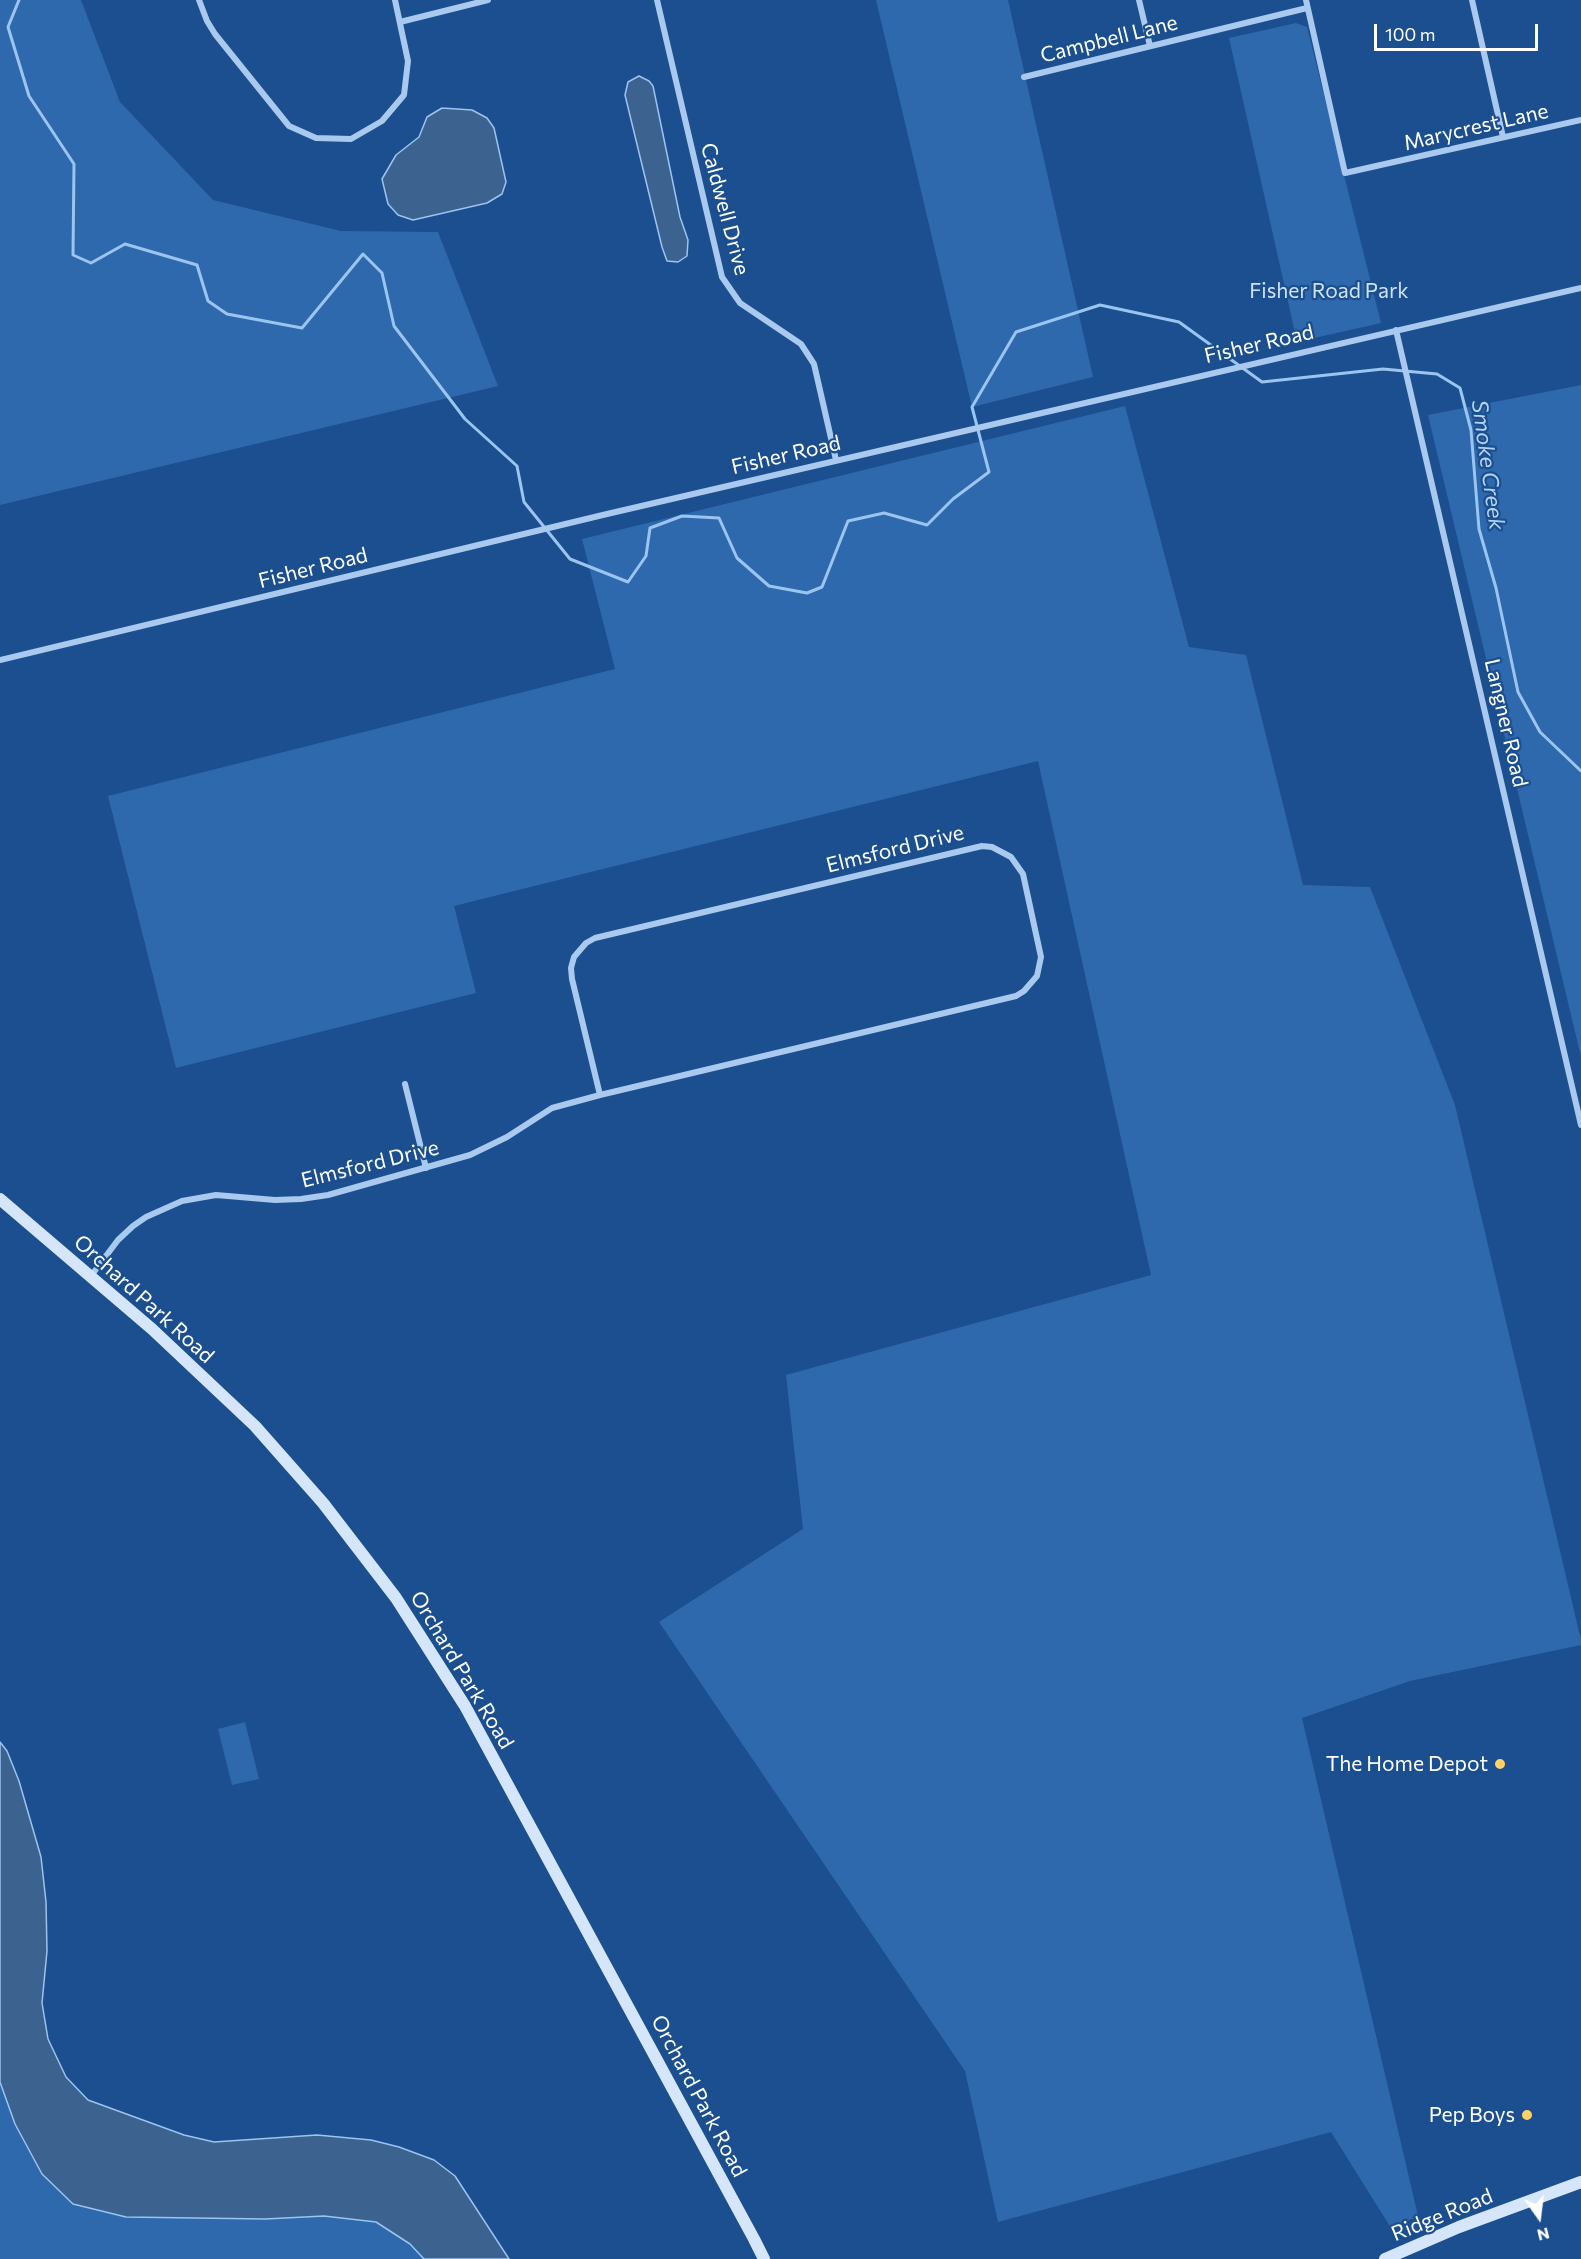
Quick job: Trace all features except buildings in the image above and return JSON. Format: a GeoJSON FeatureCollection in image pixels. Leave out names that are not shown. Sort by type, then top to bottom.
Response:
{"type":"FeatureCollection","features":[{"type":"Feature","properties":{"kind":"main road","name":"Orchard Park Road"},"geometry":{"type":"LineString","coordinates":[[0,1199],[153,1329],[263,1434],[323,1503],[396,1598],[443,1670],[483,1740],[764,2259]]}},
{"type":"Feature","properties":{"kind":"main road","name":"Ridge Road"},"geometry":{"type":"LineString","coordinates":[[1385,2259],[1459,2227],[1581,2182]]}},
{"type":"Feature","properties":{"kind":"street"},"geometry":{"type":"LineString","coordinates":[[199,0],[215,34],[289,126],[316,138],[351,139],[382,121],[404,95],[408,61],[395,0]]}},
{"type":"Feature","properties":{"kind":"street"},"geometry":{"type":"LineString","coordinates":[[400,22],[488,0]]}},
{"type":"Feature","properties":{"kind":"street","name":"Caldwell Drive"},"geometry":{"type":"LineString","coordinates":[[657,0],[722,277],[740,303],[801,344],[814,364],[836,460]]}},
{"type":"Feature","properties":{"kind":"street"},"geometry":{"type":"LineString","coordinates":[[1140,0],[1150,46]]}},
{"type":"Feature","properties":{"kind":"street"},"geometry":{"type":"LineString","coordinates":[[1306,0],[1307,8]]}},
{"type":"Feature","properties":{"kind":"street"},"geometry":{"type":"LineString","coordinates":[[1472,0],[1503,137]]}},
{"type":"Feature","properties":{"kind":"street","name":"Campbell Lane"},"geometry":{"type":"LineString","coordinates":[[1024,76],[1307,8]]}},
{"type":"Feature","properties":{"kind":"street","name":"Marycrest Lane"},"geometry":{"type":"LineString","coordinates":[[1307,8],[1345,173],[1581,120]]}},
{"type":"Feature","properties":{"kind":"street","name":"Fisher Road"},"geometry":{"type":"LineString","coordinates":[[0,660],[552,526],[1581,288]]}},
{"type":"Feature","properties":{"kind":"street","name":"Langner Road"},"geometry":{"type":"LineString","coordinates":[[1396,330],[1581,1125]]}},
{"type":"Feature","properties":{"kind":"street","name":"Elmsford Drive"},"geometry":{"type":"LineString","coordinates":[[91,1276],[118,1240],[133,1226],[153,1213],[182,1201],[216,1195],[275,1200],[328,1195],[426,1168],[486,1148],[552,1108],[1024,992],[1037,976],[1041,957],[1023,874],[1018,865],[1002,851],[992,847],[970,847],[595,938],[586,943],[574,957],[571,968],[600,1095]]}},
{"type":"Feature","properties":{"kind":"street"},"geometry":{"type":"LineString","coordinates":[[405,1084],[426,1168]]}},
{"type":"Feature","properties":{"kind":"green space"},"geometry":{"type":"Polygon","coordinates":[[[0,0],[81,0],[120,102],[213,200],[341,231],[438,232],[498,386],[0,505],[0,0]]]}},
{"type":"Feature","properties":{"kind":"green space"},"geometry":{"type":"Polygon","coordinates":[[[876,0],[1008,0],[1093,377],[972,407],[876,0]]]}},
{"type":"Feature","properties":{"kind":"green space","name":"Fisher Road Park"},"geometry":{"type":"Polygon","coordinates":[[[1296,23],[1307,27],[1381,323],[1297,342],[1229,38],[1296,23]]]}},
{"type":"Feature","properties":{"kind":"green space"},"geometry":{"type":"Polygon","coordinates":[[[1581,385],[1581,1057],[1428,415],[1581,385]]]}},
{"type":"Feature","properties":{"kind":"green space"},"geometry":{"type":"Polygon","coordinates":[[[1125,406],[1189,647],[1246,655],[1303,885],[1370,887],[1455,1105],[1581,1640],[1581,1645],[1410,1681],[1302,1718],[1418,2216],[1391,2228],[1331,2132],[998,2222],[965,2071],[659,1622],[803,1529],[786,1375],[1151,1275],[1038,761],[454,906],[476,993],[176,1068],[108,796],[615,669],[582,539],[1125,406]]]}},
{"type":"Feature","properties":{"kind":"green space"},"geometry":{"type":"Polygon","coordinates":[[[245,1722],[259,1779],[232,1785],[218,1729],[245,1722]]]}},
{"type":"Feature","properties":{"kind":"green space"},"geometry":{"type":"Polygon","coordinates":[[[0,2082],[15,2124],[126,2217],[265,2219],[324,2216],[377,2222],[410,2244],[424,2259],[0,2259],[0,2082]]]}},
{"type":"Feature","properties":{"kind":"shaded area"},"geometry":{"type":"Polygon","coordinates":[[[639,76],[653,86],[680,217],[688,240],[687,256],[678,262],[667,261],[662,247],[625,95],[628,82],[639,76]]]}},
{"type":"Feature","properties":{"kind":"shaded area"},"geometry":{"type":"Polygon","coordinates":[[[442,108],[472,110],[487,118],[494,128],[506,182],[502,194],[487,203],[413,220],[398,215],[388,204],[382,179],[396,155],[419,137],[427,117],[442,108]]]}},
{"type":"Feature","properties":{"kind":"shaded area"},"geometry":{"type":"Polygon","coordinates":[[[0,1742],[7,1751],[19,1781],[41,1857],[46,1902],[47,1951],[42,2003],[48,2039],[66,2077],[88,2100],[184,2135],[214,2142],[317,2135],[371,2140],[399,2147],[434,2160],[455,2176],[509,2259],[424,2259],[410,2244],[376,2222],[324,2216],[265,2219],[126,2217],[73,2204],[42,2174],[15,2124],[0,2082],[0,1742]]]}},
{"type":"Feature","properties":{"kind":"waterway","name":"Smoke Creek"},"geometry":{"type":"LineString","coordinates":[[19,0],[8,27],[29,96],[74,164],[73,255],[91,263],[125,244],[197,265],[208,301],[227,314],[302,328],[363,254],[382,273],[394,326],[465,419],[517,466],[524,502],[570,559],[628,582],[646,556],[650,528],[682,516],[719,518],[737,558],[769,586],[807,593],[822,587],[848,521],[884,513],[927,525],[953,499],[989,472],[972,407],[1016,332],[1100,305],[1179,322],[1262,382],[1383,369],[1437,374],[1460,388],[1471,430],[1479,529],[1496,588],[1518,692],[1540,732],[1581,771]]}},
{"type":"Feature","properties":{"kind":"place","name":"The Home Depot"},"geometry":{"type":"Point","coordinates":[1500,1764]}},
{"type":"Feature","properties":{"kind":"place","name":"Pep Boys"},"geometry":{"type":"Point","coordinates":[1527,2115]}}]}
